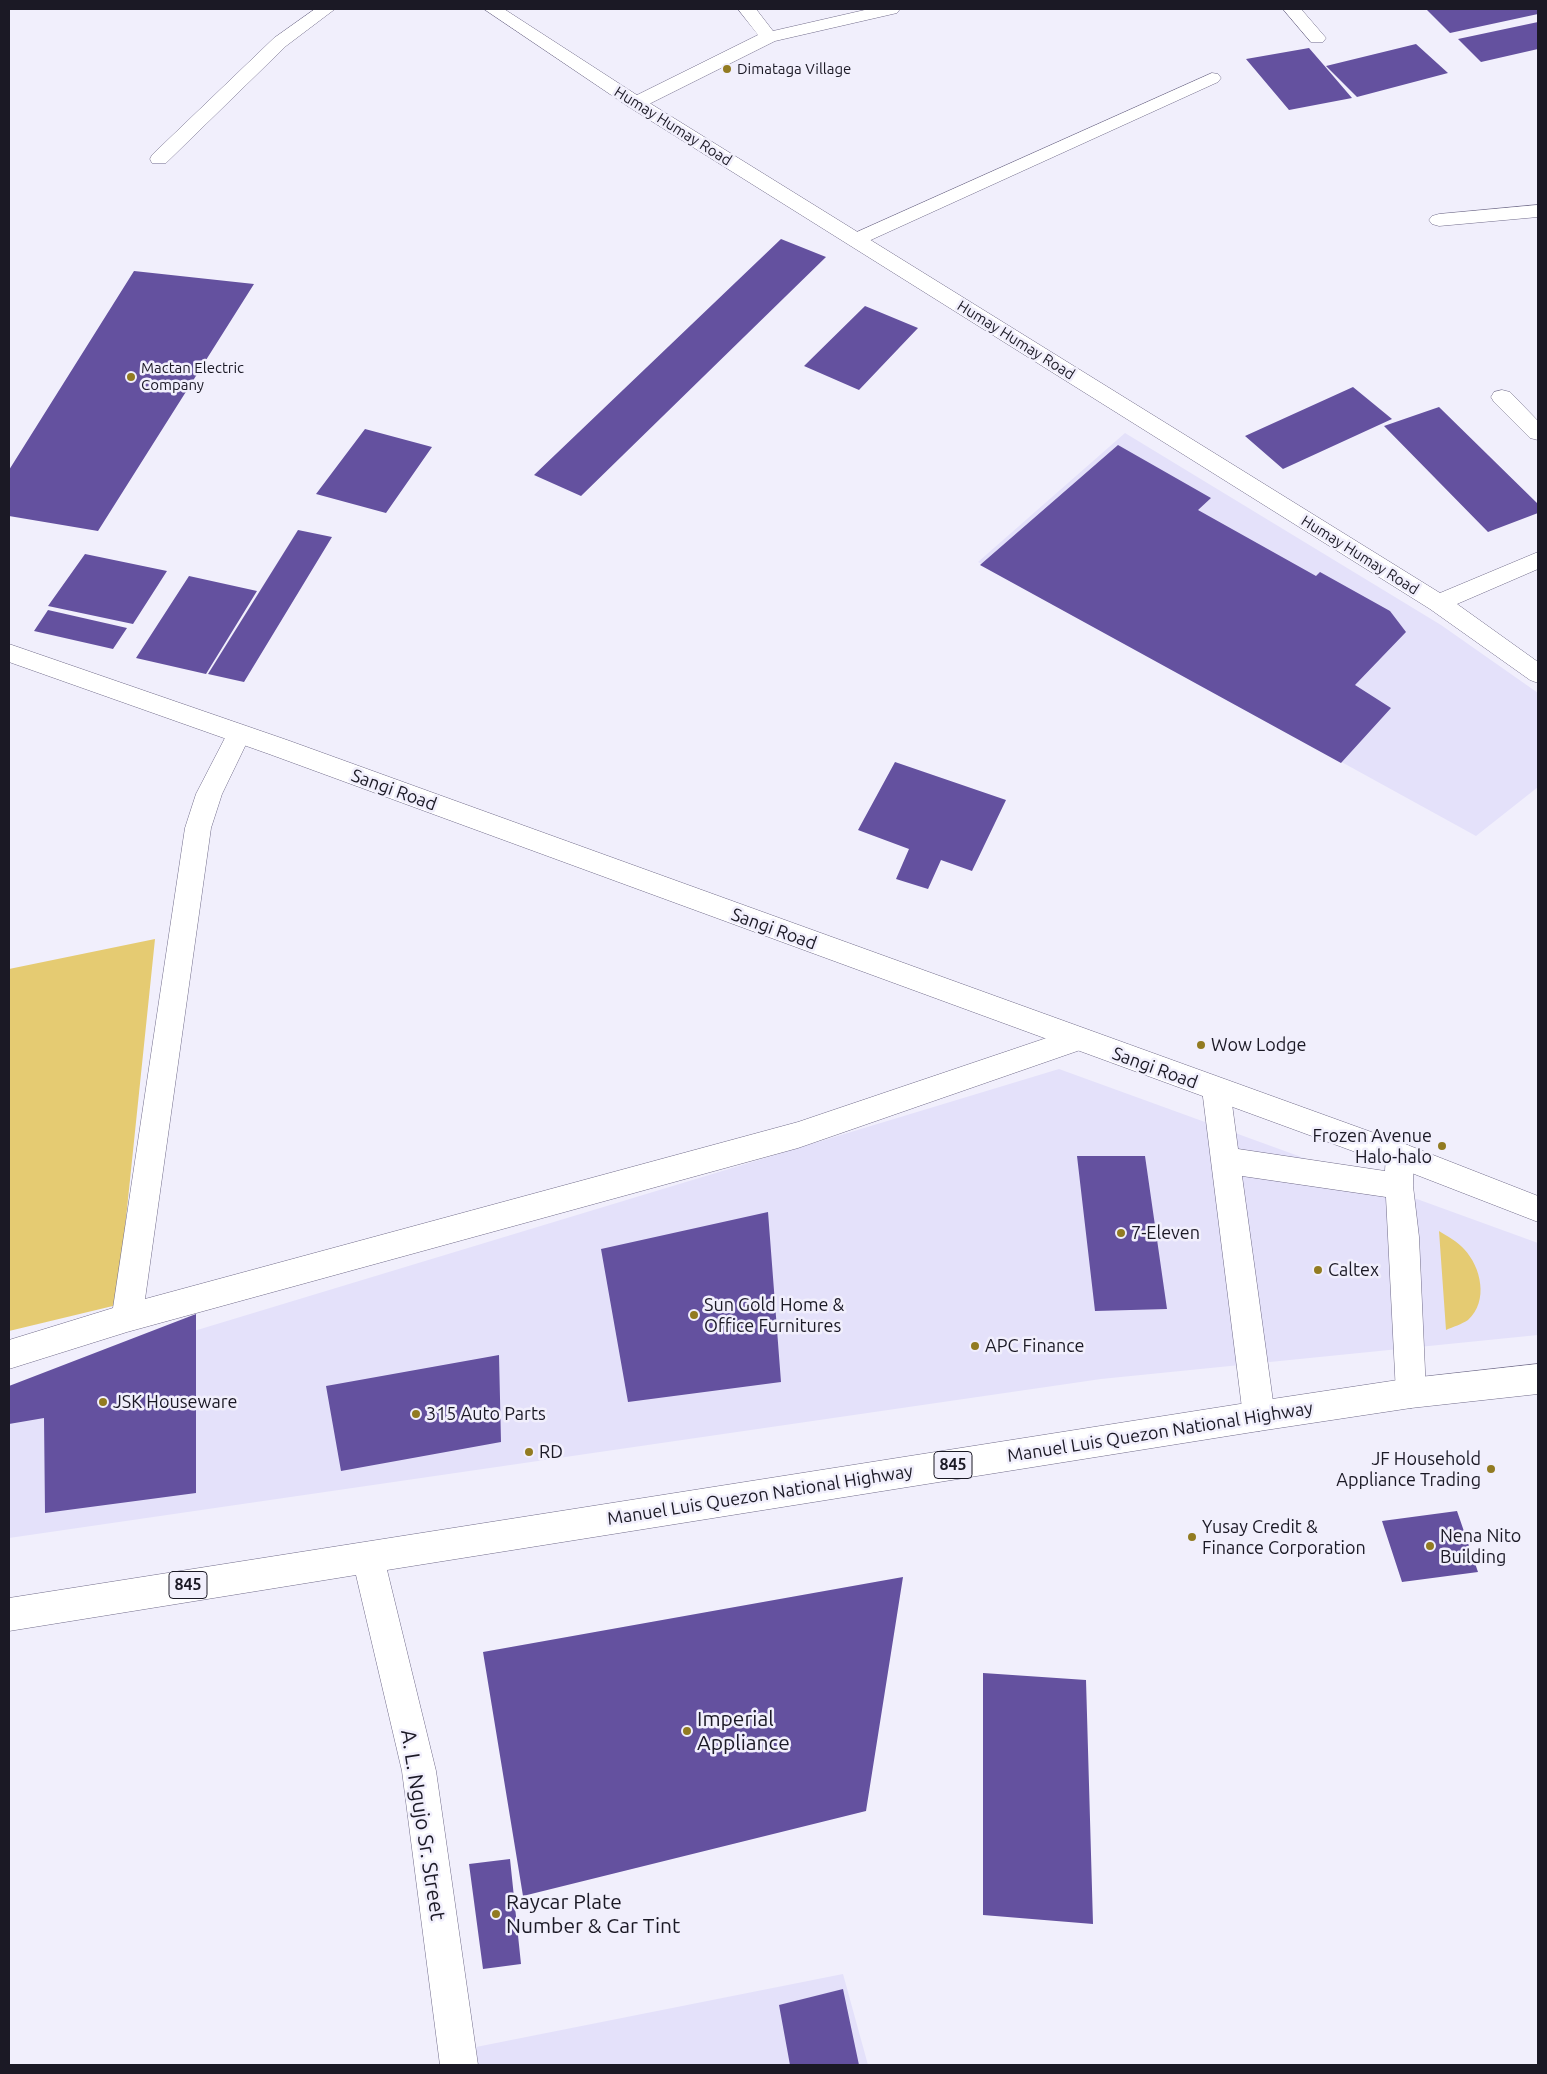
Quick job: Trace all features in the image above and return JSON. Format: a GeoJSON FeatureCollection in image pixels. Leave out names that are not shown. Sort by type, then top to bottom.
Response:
{"type":"FeatureCollection","features":[{"type":"Feature","properties":{"kind":"street"},"geometry":{"type":"LineString","coordinates":[[159,159],[280,42],[326,9]]}},
{"type":"Feature","properties":{"kind":"street","name":"Humay Humay Road"},"geometry":{"type":"LineString","coordinates":[[493,9],[636,103],[1438,604],[1538,674]]}},
{"type":"Feature","properties":{"kind":"street"},"geometry":{"type":"LineString","coordinates":[[747,9],[769,37]]}},
{"type":"Feature","properties":{"kind":"street"},"geometry":{"type":"LineString","coordinates":[[636,103],[769,37],[861,12],[891,9]]}},
{"type":"Feature","properties":{"kind":"street"},"geometry":{"type":"LineString","coordinates":[[1292,9],[1317,38]]}},
{"type":"Feature","properties":{"kind":"street"},"geometry":{"type":"LineString","coordinates":[[855,240],[1212,78]]}},
{"type":"Feature","properties":{"kind":"street"},"geometry":{"type":"LineString","coordinates":[[1439,220],[1538,211]]}},
{"type":"Feature","properties":{"kind":"street"},"geometry":{"type":"LineString","coordinates":[[1502,397],[1538,433]]}},
{"type":"Feature","properties":{"kind":"street"},"geometry":{"type":"LineString","coordinates":[[1438,604],[1538,560]]}},
{"type":"Feature","properties":{"kind":"street","name":"Sangi Road"},"geometry":{"type":"LineString","coordinates":[[9,654],[239,734],[1076,1040],[1400,1155],[1538,1209]]}},
{"type":"Feature","properties":{"kind":"street"},"geometry":{"type":"LineString","coordinates":[[127,1318],[198,828],[209,794],[239,734]]}},
{"type":"Feature","properties":{"kind":"street"},"geometry":{"type":"LineString","coordinates":[[9,1354],[127,1318],[798,1135],[1076,1040]]}},
{"type":"Feature","properties":{"kind":"street"},"geometry":{"type":"LineString","coordinates":[[1216,1090],[1259,1416]]}},
{"type":"Feature","properties":{"kind":"street"},"geometry":{"type":"LineString","coordinates":[[1400,1155],[1399,1186],[1404,1237],[1411,1393]]}},
{"type":"Feature","properties":{"kind":"street"},"geometry":{"type":"LineString","coordinates":[[1224,1160],[1399,1186]]}},
{"type":"Feature","properties":{"kind":"street","name":"Manuel Luis Quezon National Highway"},"geometry":{"type":"LineString","coordinates":[[368,1558],[1259,1416],[1411,1393],[1538,1379]]}},
{"type":"Feature","properties":{"kind":"street","name":"845"},"geometry":{"type":"LineString","coordinates":[[9,1616],[131,1594],[368,1558]]}},
{"type":"Feature","properties":{"kind":"street","name":"A. L. Ngujo Sr. Street"},"geometry":{"type":"LineString","coordinates":[[368,1558],[419,1771],[459,2065]]}},
{"type":"Feature","properties":{"kind":"shaded area"},"geometry":{"type":"Polygon","coordinates":[[[1125,433],[1441,625],[1538,693],[1538,787],[1476,836],[978,562],[1125,433]]]}},
{"type":"Feature","properties":{"kind":"shaded area"},"geometry":{"type":"Polygon","coordinates":[[[155,939],[117,1305],[9,1331],[9,969],[155,939]]]}},
{"type":"Feature","properties":{"kind":"shaded area"},"geometry":{"type":"Polygon","coordinates":[[[1059,1069],[1538,1243],[1538,1335],[1101,1379],[9,1538],[9,1387],[1059,1069]]]}},
{"type":"Feature","properties":{"kind":"shaded area"},"geometry":{"type":"Polygon","coordinates":[[[1439,1231],[1459,1244],[1470,1256],[1475,1265],[1480,1284],[1479,1303],[1475,1312],[1468,1320],[1446,1330],[1439,1231]]]}},
{"type":"Feature","properties":{"kind":"shaded area"},"geometry":{"type":"Polygon","coordinates":[[[843,1974],[868,2065],[478,2065],[476,2047],[843,1974]]]}},
{"type":"Feature","properties":{"kind":"building"},"geometry":{"type":"Polygon","coordinates":[[[1538,9],[1538,14],[1450,33],[1427,10],[1538,9]]]}},
{"type":"Feature","properties":{"kind":"building"},"geometry":{"type":"Polygon","coordinates":[[[1538,22],[1538,49],[1481,62],[1458,39],[1538,22]]]}},
{"type":"Feature","properties":{"kind":"building"},"geometry":{"type":"Polygon","coordinates":[[[1416,44],[1448,73],[1357,97],[1326,66],[1416,44]]]}},
{"type":"Feature","properties":{"kind":"building"},"geometry":{"type":"Polygon","coordinates":[[[1309,48],[1352,98],[1289,110],[1246,59],[1309,48]]]}},
{"type":"Feature","properties":{"kind":"building"},"geometry":{"type":"Polygon","coordinates":[[[781,239],[826,257],[581,496],[534,475],[781,239]]]}},
{"type":"Feature","properties":{"kind":"building","name":"Mactan Electric Company"},"geometry":{"type":"Polygon","coordinates":[[[134,271],[254,284],[98,531],[9,516],[9,470],[134,271]]]}},
{"type":"Feature","properties":{"kind":"building"},"geometry":{"type":"Polygon","coordinates":[[[865,306],[918,328],[859,390],[804,366],[865,306]]]}},
{"type":"Feature","properties":{"kind":"building"},"geometry":{"type":"Polygon","coordinates":[[[1353,387],[1392,419],[1283,469],[1245,436],[1353,387]]]}},
{"type":"Feature","properties":{"kind":"building"},"geometry":{"type":"Polygon","coordinates":[[[1439,407],[1538,504],[1538,513],[1488,532],[1384,426],[1439,407]]]}},
{"type":"Feature","properties":{"kind":"building"},"geometry":{"type":"Polygon","coordinates":[[[365,429],[432,447],[386,513],[316,494],[365,429]]]}},
{"type":"Feature","properties":{"kind":"building"},"geometry":{"type":"Polygon","coordinates":[[[1118,445],[1211,498],[1198,510],[1316,576],[1320,572],[1390,611],[1406,632],[1355,685],[1391,708],[1341,763],[980,565],[1118,445]]]}},
{"type":"Feature","properties":{"kind":"building"},"geometry":{"type":"Polygon","coordinates":[[[298,530],[332,537],[244,682],[208,674],[298,530]]]}},
{"type":"Feature","properties":{"kind":"building"},"geometry":{"type":"Polygon","coordinates":[[[85,554],[167,571],[133,624],[48,606],[85,554]]]}},
{"type":"Feature","properties":{"kind":"building"},"geometry":{"type":"Polygon","coordinates":[[[189,576],[257,591],[206,674],[136,658],[189,576]]]}},
{"type":"Feature","properties":{"kind":"building"},"geometry":{"type":"Polygon","coordinates":[[[48,610],[127,628],[113,649],[34,631],[48,610]]]}},
{"type":"Feature","properties":{"kind":"building"},"geometry":{"type":"Polygon","coordinates":[[[895,762],[1006,800],[972,871],[941,860],[928,889],[896,879],[909,849],[858,830],[895,762]]]}},
{"type":"Feature","properties":{"kind":"building","name":"7-Eleven"},"geometry":{"type":"Polygon","coordinates":[[[1077,1156],[1145,1156],[1167,1309],[1095,1311],[1077,1156]]]}},
{"type":"Feature","properties":{"kind":"building","name":"Sun Gold Home & Office Furnitures"},"geometry":{"type":"Polygon","coordinates":[[[768,1212],[781,1382],[628,1402],[601,1249],[768,1212]]]}},
{"type":"Feature","properties":{"kind":"building","name":"JSK Houseware"},"geometry":{"type":"Polygon","coordinates":[[[196,1314],[196,1493],[45,1513],[44,1418],[9,1424],[9,1386],[196,1314]]]}},
{"type":"Feature","properties":{"kind":"building","name":"315 Auto Parts"},"geometry":{"type":"Polygon","coordinates":[[[499,1355],[501,1442],[341,1471],[326,1386],[499,1355]]]}},
{"type":"Feature","properties":{"kind":"building","name":"Nena Nito Building"},"geometry":{"type":"Polygon","coordinates":[[[1457,1511],[1478,1572],[1402,1582],[1382,1521],[1457,1511]]]}},
{"type":"Feature","properties":{"kind":"building","name":"Imperial Appliance"},"geometry":{"type":"Polygon","coordinates":[[[903,1577],[866,1811],[523,1896],[483,1652],[903,1577]]]}},
{"type":"Feature","properties":{"kind":"building"},"geometry":{"type":"Polygon","coordinates":[[[983,1673],[1086,1680],[1093,1924],[983,1915],[983,1673]]]}},
{"type":"Feature","properties":{"kind":"building","name":"Raycar Plate Number & Car Tint"},"geometry":{"type":"Polygon","coordinates":[[[510,1859],[521,1964],[483,1969],[469,1864],[510,1859]]]}},
{"type":"Feature","properties":{"kind":"building"},"geometry":{"type":"Polygon","coordinates":[[[843,1989],[859,2065],[790,2065],[779,2005],[843,1989]]]}},
{"type":"Feature","properties":{"kind":"place","name":"Dimataga Village"},"geometry":{"type":"Point","coordinates":[727,69]}},
{"type":"Feature","properties":{"kind":"place","name":"Mactan Electric Company"},"geometry":{"type":"Point","coordinates":[131,377]}},
{"type":"Feature","properties":{"kind":"place","name":"Wow Lodge"},"geometry":{"type":"Point","coordinates":[1201,1045]}},
{"type":"Feature","properties":{"kind":"place","name":"Frozen Avenue Halo-halo"},"geometry":{"type":"Point","coordinates":[1442,1146]}},
{"type":"Feature","properties":{"kind":"place","name":"7-Eleven"},"geometry":{"type":"Point","coordinates":[1121,1233]}},
{"type":"Feature","properties":{"kind":"place","name":"Caltex"},"geometry":{"type":"Point","coordinates":[1318,1270]}},
{"type":"Feature","properties":{"kind":"place","name":"Sun Gold Home & Office Furnitures"},"geometry":{"type":"Point","coordinates":[694,1315]}},
{"type":"Feature","properties":{"kind":"place","name":"APC Finance"},"geometry":{"type":"Point","coordinates":[975,1346]}},
{"type":"Feature","properties":{"kind":"place","name":"JSK Houseware"},"geometry":{"type":"Point","coordinates":[103,1402]}},
{"type":"Feature","properties":{"kind":"place","name":"315 Auto Parts"},"geometry":{"type":"Point","coordinates":[416,1414]}},
{"type":"Feature","properties":{"kind":"place","name":"RD"},"geometry":{"type":"Point","coordinates":[529,1452]}},
{"type":"Feature","properties":{"kind":"place","name":"JF Household Appliance Trading"},"geometry":{"type":"Point","coordinates":[1491,1469]}},
{"type":"Feature","properties":{"kind":"place","name":"Yusay Credit & Finance Corporation"},"geometry":{"type":"Point","coordinates":[1192,1537]}},
{"type":"Feature","properties":{"kind":"place","name":"Nena Nito Building"},"geometry":{"type":"Point","coordinates":[1430,1546]}},
{"type":"Feature","properties":{"kind":"place","name":"Imperial Appliance"},"geometry":{"type":"Point","coordinates":[687,1731]}},
{"type":"Feature","properties":{"kind":"place","name":"Raycar Plate Number & Car Tint"},"geometry":{"type":"Point","coordinates":[496,1914]}}]}
